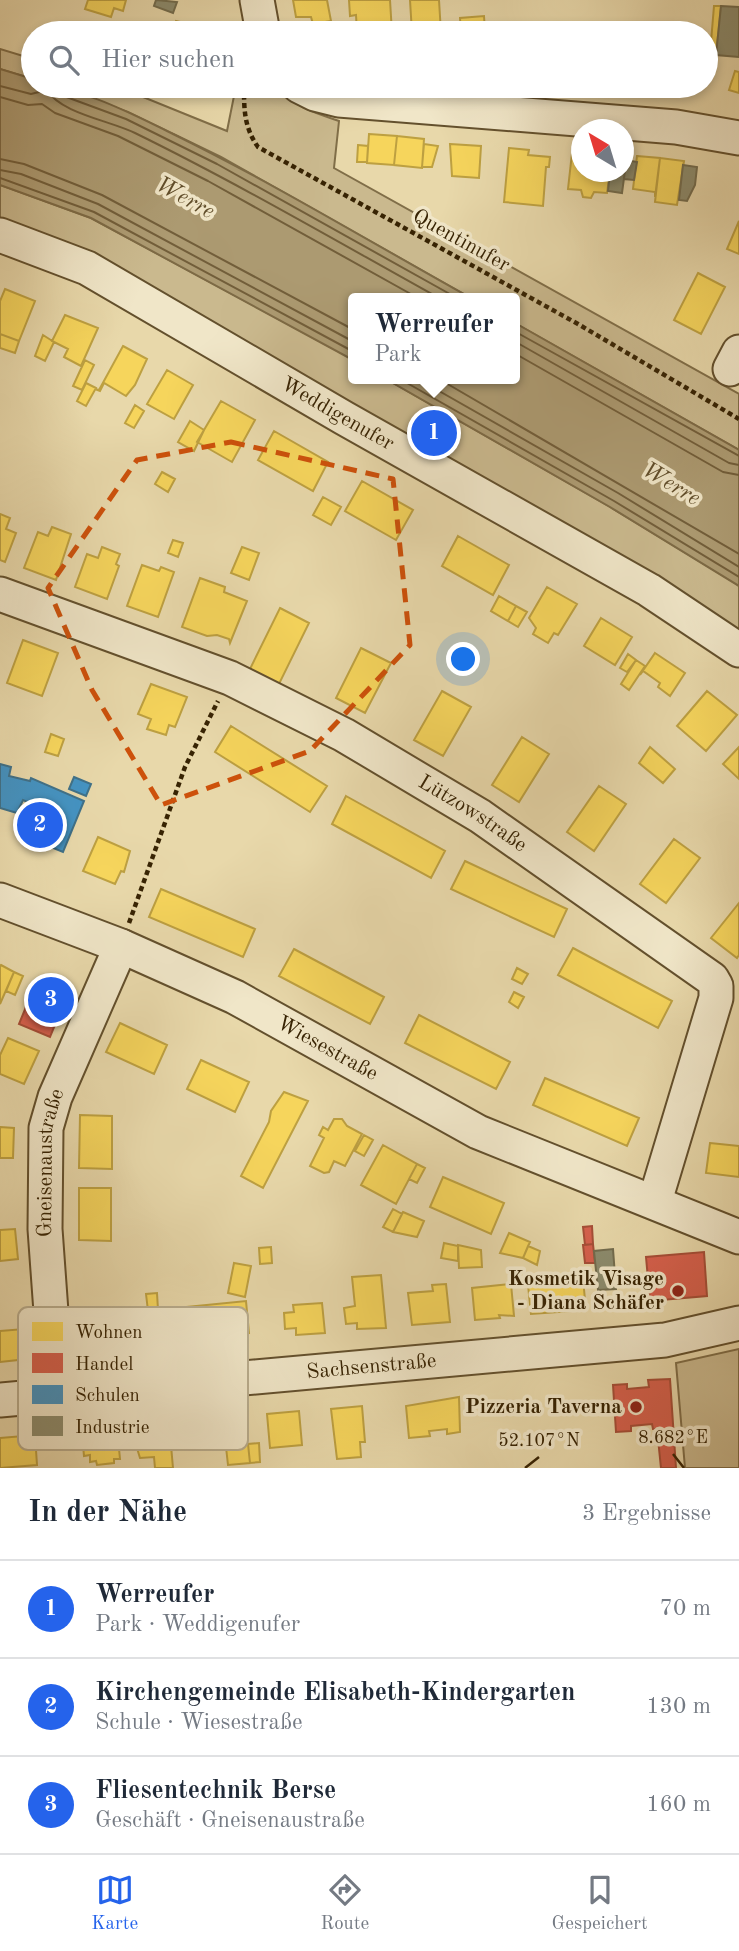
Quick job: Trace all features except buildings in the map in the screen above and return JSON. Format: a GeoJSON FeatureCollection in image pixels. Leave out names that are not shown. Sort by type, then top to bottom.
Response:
{"type":"FeatureCollection","features":[{"type":"Feature","properties":{"kind":"street"},"geometry":{"type":"LineString","coordinates":[[257,0],[261,21]]}},
{"type":"Feature","properties":{"kind":"street"},"geometry":{"type":"LineString","coordinates":[[331,98],[676,127],[739,138]]}},
{"type":"Feature","properties":{"kind":"street","name":"Weddigenufer"},"geometry":{"type":"LineString","coordinates":[[0,235],[87,268],[344,418],[649,590],[739,650]]}},
{"type":"Feature","properties":{"kind":"street","name":"Lützowstraße"},"geometry":{"type":"LineString","coordinates":[[0,594],[230,678],[344,736],[480,816],[712,979],[716,986],[716,998],[654,1201]]}},
{"type":"Feature","properties":{"kind":"street","name":"Wiesestraße"},"geometry":{"type":"LineString","coordinates":[[0,900],[121,946],[281,1021],[401,1092],[478,1132],[739,1237]]}},
{"type":"Feature","properties":{"kind":"street","name":"Gneisenaustraße"},"geometry":{"type":"LineString","coordinates":[[51,1307],[45,1229],[46,1128],[55,1097],[121,946]]}},
{"type":"Feature","properties":{"kind":"street","name":"Wiesestraße"},"geometry":{"type":"LineString","coordinates":[[654,1201],[739,1218]]}},
{"type":"Feature","properties":{"kind":"street","name":"Sachsenstraße"},"geometry":{"type":"LineString","coordinates":[[248,1378],[665,1340],[739,1323]]}},
{"type":"Feature","properties":{"kind":"street","name":"Sachsenstraße"},"geometry":{"type":"LineString","coordinates":[[0,1400],[18,1398]]}},
{"type":"Feature","properties":{"kind":"path","name":"Quentinufer"},"geometry":{"type":"LineString","coordinates":[[244,98],[248,132],[258,147],[567,318],[739,419]]}},
{"type":"Feature","properties":{"kind":"path"},"geometry":{"type":"LineString","coordinates":[[121,946],[185,768],[230,678]]}},
{"type":"Feature","properties":{"kind":"highlighted area"},"geometry":{"type":"Polygon","coordinates":[[[231,442],[393,479],[410,645],[310,751],[161,805],[92,690],[48,588],[137,460],[231,442]]]}},
{"type":"Feature","properties":{"kind":"shaded area"},"geometry":{"type":"Polygon","coordinates":[[[0,49],[21,55],[21,75],[0,69],[0,49]]]}},
{"type":"Feature","properties":{"kind":"shaded area"},"geometry":{"type":"Polygon","coordinates":[[[89,98],[146,98],[227,131],[234,98],[289,98],[313,112],[339,121],[334,168],[739,394],[739,450],[520,326],[520,293],[462,293],[221,157],[128,112],[89,98]]]}},
{"type":"Feature","properties":{"kind":"shaded area"},"geometry":{"type":"Polygon","coordinates":[[[0,185],[91,218],[334,349],[348,357],[348,384],[395,384],[610,507],[735,583],[739,586],[739,643],[0,226],[0,185]]]}},
{"type":"Feature","properties":{"kind":"shaded area"},"geometry":{"type":"Polygon","coordinates":[[[739,1349],[739,1468],[685,1468],[676,1363],[739,1349]]]}},
{"type":"Feature","properties":{"kind":"water","name":"Werre"},"geometry":{"type":"Polygon","coordinates":[[[0,69],[21,75],[21,98],[93,98],[140,118],[249,173],[462,293],[348,293],[348,357],[91,218],[0,185],[0,69]]]}},
{"type":"Feature","properties":{"kind":"water","name":"Werre"},"geometry":{"type":"Polygon","coordinates":[[[520,326],[739,450],[739,586],[610,507],[395,384],[520,384],[520,326]]]}},
{"type":"Feature","properties":{"kind":"place","name":"Werreufer"},"geometry":{"type":"Point","coordinates":[434,433]}},
{"type":"Feature","properties":{"kind":"place","name":"Kirchengemeinde Elisabeth-Kindergarten"},"geometry":{"type":"Point","coordinates":[40,825]}},
{"type":"Feature","properties":{"kind":"place","name":"Fliesentechnik Berse"},"geometry":{"type":"Point","coordinates":[51,1000]}},
{"type":"Feature","properties":{"kind":"place","name":"Kosmetik Visage - Diana Schäfer"},"geometry":{"type":"Point","coordinates":[678,1291]}},
{"type":"Feature","properties":{"kind":"place","name":"Pizzeria Taverna"},"geometry":{"type":"Point","coordinates":[636,1407]}}]}
